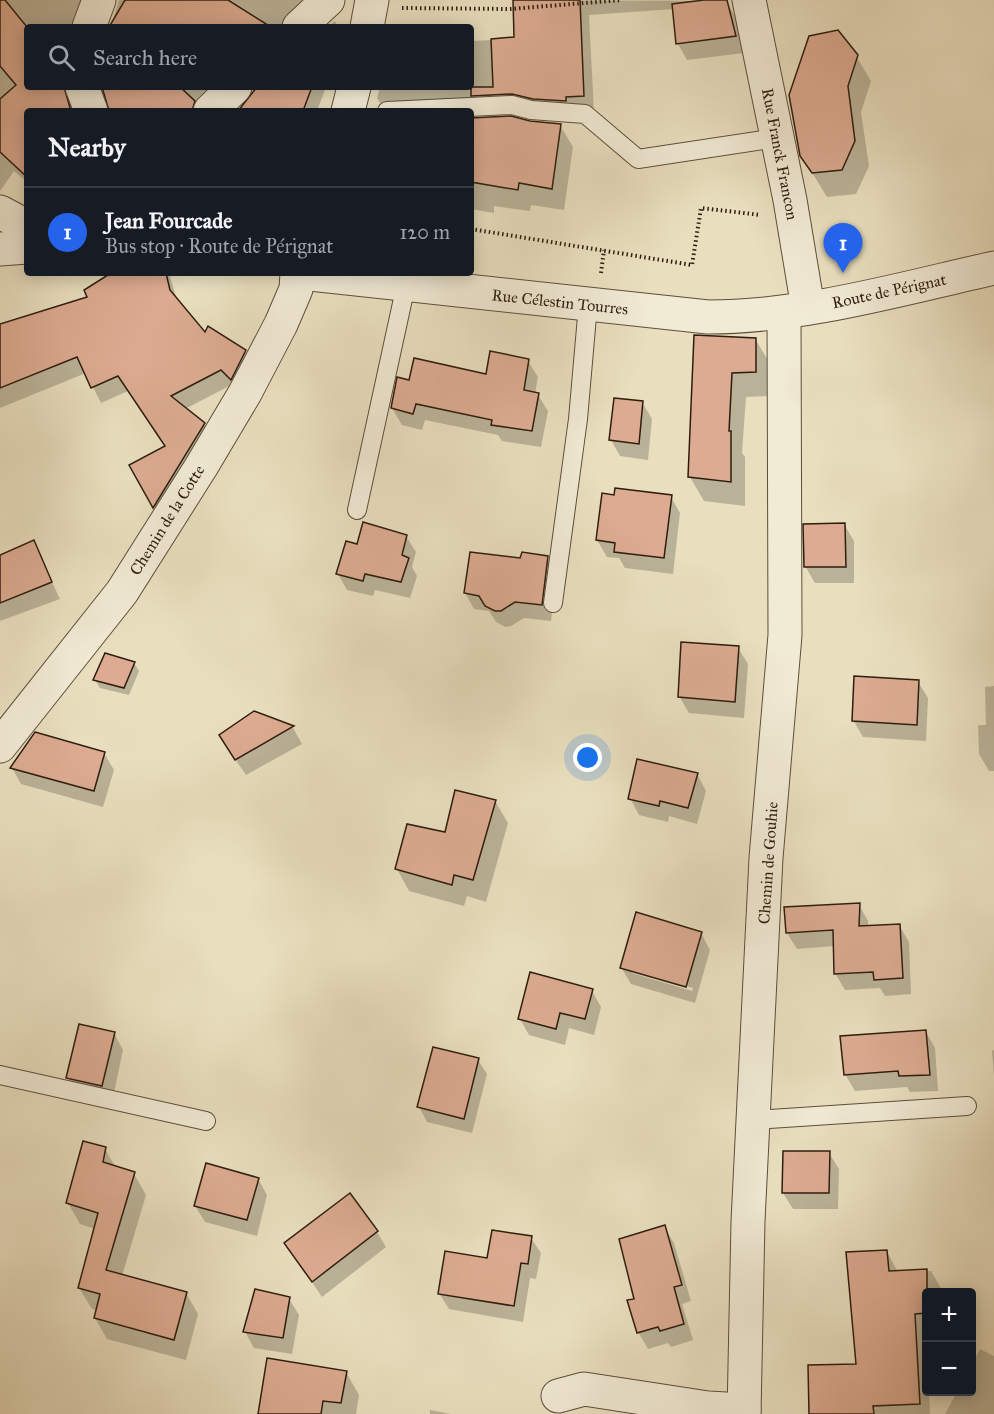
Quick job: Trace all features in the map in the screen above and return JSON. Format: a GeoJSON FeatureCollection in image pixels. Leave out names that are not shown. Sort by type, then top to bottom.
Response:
{"type":"FeatureCollection","features":[{"type":"Feature","properties":{"kind":"street"},"geometry":{"type":"LineString","coordinates":[[90,24],[99,0]]}},
{"type":"Feature","properties":{"kind":"street"},"geometry":{"type":"LineString","coordinates":[[302,24],[328,0]]}},
{"type":"Feature","properties":{"kind":"street","name":"Rue Franck Francon"},"geometry":{"type":"LineString","coordinates":[[749,0],[792,213],[796,310]]}},
{"type":"Feature","properties":{"kind":"street"},"geometry":{"type":"LineString","coordinates":[[83,90],[90,108]]}},
{"type":"Feature","properties":{"kind":"street"},"geometry":{"type":"LineString","coordinates":[[213,108],[233,90]]}},
{"type":"Feature","properties":{"kind":"street"},"geometry":{"type":"LineString","coordinates":[[349,108],[353,90]]}},
{"type":"Feature","properties":{"kind":"street"},"geometry":{"type":"LineString","coordinates":[[0,212],[24,228]]}},
{"type":"Feature","properties":{"kind":"street"},"geometry":{"type":"LineString","coordinates":[[0,249],[24,247]]}},
{"type":"Feature","properties":{"kind":"street","name":"Route de Pérignat"},"geometry":{"type":"LineString","coordinates":[[796,310],[994,268]]}},
{"type":"Feature","properties":{"kind":"street","name":"Chemin de la Cotte"},"geometry":{"type":"LineString","coordinates":[[0,746],[122,592],[245,393],[281,324],[302,276]]}},
{"type":"Feature","properties":{"kind":"street","name":"Rue Célestin Tourres"},"geometry":{"type":"LineString","coordinates":[[329,276],[708,317],[796,310]]}},
{"type":"Feature","properties":{"kind":"street","name":"Chemin de Gouhie"},"geometry":{"type":"LineString","coordinates":[[744,1412],[747,1233],[766,858],[785,635],[796,310]]}},
{"type":"Feature","properties":{"kind":"street"},"geometry":{"type":"LineString","coordinates":[[558,1396],[584,1389],[744,1412]]}},
{"type":"Feature","properties":{"kind":"lane"},"geometry":{"type":"LineString","coordinates":[[450,108],[512,105],[531,110],[585,114],[638,159],[777,138]]}},
{"type":"Feature","properties":{"kind":"lane"},"geometry":{"type":"LineString","coordinates":[[357,510],[406,285]]}},
{"type":"Feature","properties":{"kind":"lane"},"geometry":{"type":"LineString","coordinates":[[553,603],[578,419],[588,305]]}},
{"type":"Feature","properties":{"kind":"lane"},"geometry":{"type":"LineString","coordinates":[[0,1075],[206,1120]]}},
{"type":"Feature","properties":{"kind":"lane"},"geometry":{"type":"LineString","coordinates":[[754,1120],[967,1106]]}},
{"type":"Feature","properties":{"kind":"path"},"geometry":{"type":"LineString","coordinates":[[370,11],[510,9],[622,0]]}},
{"type":"Feature","properties":{"kind":"path"},"geometry":{"type":"LineString","coordinates":[[474,229],[692,265],[701,208],[759,215],[792,213]]}},
{"type":"Feature","properties":{"kind":"building"},"geometry":{"type":"Polygon","coordinates":[[[0,0],[5,0],[25,24],[24,90],[65,90],[70,108],[24,108],[24,174],[0,152],[0,99],[16,85],[0,66],[0,0]]]}},
{"type":"Feature","properties":{"kind":"building"},"geometry":{"type":"Polygon","coordinates":[[[125,0],[228,0],[266,24],[111,24],[125,0]]]}},
{"type":"Feature","properties":{"kind":"building"},"geometry":{"type":"Polygon","coordinates":[[[513,0],[580,0],[584,96],[566,97],[566,101],[533,99],[512,94],[471,96],[471,90],[474,90],[474,87],[493,87],[491,39],[514,37],[513,0]]]}},
{"type":"Feature","properties":{"kind":"building"},"geometry":{"type":"Polygon","coordinates":[[[727,0],[736,36],[676,44],[672,4],[727,0]]]}},
{"type":"Feature","properties":{"kind":"building"},"geometry":{"type":"Polygon","coordinates":[[[838,30],[858,55],[848,86],[855,141],[842,170],[812,173],[800,156],[789,95],[809,36],[838,30]]]}},
{"type":"Feature","properties":{"kind":"building"},"geometry":{"type":"Polygon","coordinates":[[[103,90],[183,90],[195,101],[193,108],[108,108],[103,90]]]}},
{"type":"Feature","properties":{"kind":"building"},"geometry":{"type":"Polygon","coordinates":[[[255,90],[311,90],[304,108],[240,108],[255,90]]]}},
{"type":"Feature","properties":{"kind":"building"},"geometry":{"type":"Polygon","coordinates":[[[511,116],[530,121],[561,124],[552,189],[519,183],[518,190],[474,183],[474,118],[511,116]]]}},
{"type":"Feature","properties":{"kind":"building"},"geometry":{"type":"Polygon","coordinates":[[[106,276],[167,276],[170,290],[205,332],[208,326],[246,350],[231,380],[221,370],[171,396],[205,423],[153,508],[129,465],[165,446],[118,376],[91,388],[77,357],[0,388],[0,324],[87,297],[84,290],[106,276]]]}},
{"type":"Feature","properties":{"kind":"building"},"geometry":{"type":"Polygon","coordinates":[[[694,335],[756,338],[756,372],[732,373],[729,431],[731,431],[731,482],[688,477],[694,335]]]}},
{"type":"Feature","properties":{"kind":"building"},"geometry":{"type":"Polygon","coordinates":[[[490,351],[529,359],[524,390],[539,393],[532,431],[491,425],[492,420],[416,404],[413,414],[391,408],[397,377],[409,380],[414,358],[486,374],[490,351]]]}},
{"type":"Feature","properties":{"kind":"building"},"geometry":{"type":"Polygon","coordinates":[[[614,398],[643,401],[639,444],[609,440],[614,398]]]}},
{"type":"Feature","properties":{"kind":"building"},"geometry":{"type":"Polygon","coordinates":[[[615,488],[672,495],[664,558],[614,552],[615,543],[596,540],[602,493],[614,495],[615,488]]]}},
{"type":"Feature","properties":{"kind":"building"},"geometry":{"type":"Polygon","coordinates":[[[363,522],[407,535],[402,555],[409,558],[401,582],[365,574],[363,581],[336,574],[346,541],[357,544],[363,522]]]}},
{"type":"Feature","properties":{"kind":"building"},"geometry":{"type":"Polygon","coordinates":[[[845,523],[846,567],[804,567],[803,524],[845,523]]]}},
{"type":"Feature","properties":{"kind":"building"},"geometry":{"type":"Polygon","coordinates":[[[34,540],[52,582],[0,603],[0,555],[34,540]]]}},
{"type":"Feature","properties":{"kind":"building"},"geometry":{"type":"Polygon","coordinates":[[[470,552],[520,558],[522,552],[548,556],[542,605],[515,602],[501,611],[495,611],[485,606],[479,596],[464,593],[470,552]]]}},
{"type":"Feature","properties":{"kind":"building"},"geometry":{"type":"Polygon","coordinates":[[[681,642],[739,646],[735,702],[678,697],[681,642]]]}},
{"type":"Feature","properties":{"kind":"building"},"geometry":{"type":"Polygon","coordinates":[[[105,653],[135,662],[124,688],[93,680],[105,653]]]}},
{"type":"Feature","properties":{"kind":"building"},"geometry":{"type":"Polygon","coordinates":[[[854,676],[919,680],[917,725],[852,721],[854,676]]]}},
{"type":"Feature","properties":{"kind":"building"},"geometry":{"type":"Polygon","coordinates":[[[254,711],[294,726],[235,760],[219,735],[254,711]]]}},
{"type":"Feature","properties":{"kind":"building"},"geometry":{"type":"Polygon","coordinates":[[[35,732],[105,752],[94,791],[10,768],[35,732]]]}},
{"type":"Feature","properties":{"kind":"building"},"geometry":{"type":"Polygon","coordinates":[[[637,759],[698,773],[688,808],[660,801],[659,806],[628,799],[637,759]]]}},
{"type":"Feature","properties":{"kind":"building"},"geometry":{"type":"Polygon","coordinates":[[[455,790],[496,800],[473,880],[454,875],[452,885],[395,869],[407,824],[445,832],[455,790]]]}},
{"type":"Feature","properties":{"kind":"building"},"geometry":{"type":"Polygon","coordinates":[[[860,903],[859,926],[900,924],[903,978],[874,980],[873,972],[834,974],[833,930],[786,933],[784,907],[860,903]]]}},
{"type":"Feature","properties":{"kind":"building"},"geometry":{"type":"Polygon","coordinates":[[[636,912],[702,932],[686,987],[620,968],[636,912]]]}},
{"type":"Feature","properties":{"kind":"building"},"geometry":{"type":"Polygon","coordinates":[[[530,972],[593,989],[585,1019],[560,1013],[556,1029],[518,1019],[530,972]]]}},
{"type":"Feature","properties":{"kind":"building"},"geometry":{"type":"Polygon","coordinates":[[[79,1024],[115,1032],[102,1086],[66,1078],[79,1024]]]}},
{"type":"Feature","properties":{"kind":"building"},"geometry":{"type":"Polygon","coordinates":[[[926,1030],[930,1075],[899,1076],[898,1071],[844,1075],[840,1036],[926,1030]]]}},
{"type":"Feature","properties":{"kind":"building"},"geometry":{"type":"Polygon","coordinates":[[[433,1047],[479,1058],[464,1119],[417,1107],[433,1047]]]}},
{"type":"Feature","properties":{"kind":"building"},"geometry":{"type":"Polygon","coordinates":[[[83,1141],[106,1147],[103,1162],[135,1172],[106,1270],[187,1292],[174,1340],[94,1318],[100,1294],[78,1288],[98,1213],[66,1203],[83,1141]]]}},
{"type":"Feature","properties":{"kind":"building"},"geometry":{"type":"Polygon","coordinates":[[[783,1151],[830,1151],[829,1193],[782,1193],[783,1151]]]}},
{"type":"Feature","properties":{"kind":"building"},"geometry":{"type":"Polygon","coordinates":[[[206,1163],[259,1178],[247,1220],[194,1206],[206,1163]]]}},
{"type":"Feature","properties":{"kind":"building"},"geometry":{"type":"Polygon","coordinates":[[[350,1193],[378,1231],[312,1282],[284,1243],[350,1193]]]}},
{"type":"Feature","properties":{"kind":"building"},"geometry":{"type":"Polygon","coordinates":[[[665,1225],[682,1285],[674,1287],[684,1324],[660,1331],[658,1327],[637,1333],[627,1300],[634,1299],[619,1239],[665,1225]]]}},
{"type":"Feature","properties":{"kind":"building"},"geometry":{"type":"Polygon","coordinates":[[[492,1230],[532,1236],[528,1264],[521,1263],[514,1306],[438,1294],[445,1251],[487,1258],[492,1230]]]}},
{"type":"Feature","properties":{"kind":"building"},"geometry":{"type":"Polygon","coordinates":[[[887,1250],[889,1271],[927,1269],[927,1288],[922,1288],[922,1313],[915,1314],[920,1404],[873,1406],[874,1414],[809,1414],[808,1365],[856,1364],[846,1252],[887,1250]]]}},
{"type":"Feature","properties":{"kind":"building"},"geometry":{"type":"Polygon","coordinates":[[[255,1289],[290,1297],[283,1338],[243,1332],[255,1289]]]}},
{"type":"Feature","properties":{"kind":"building"},"geometry":{"type":"Polygon","coordinates":[[[267,1358],[347,1371],[341,1403],[323,1401],[321,1414],[258,1414],[267,1358]]]}},
{"type":"Feature","properties":{"kind":"place","name":"Jean Fourcade"},"geometry":{"type":"Point","coordinates":[843,273]}}]}
